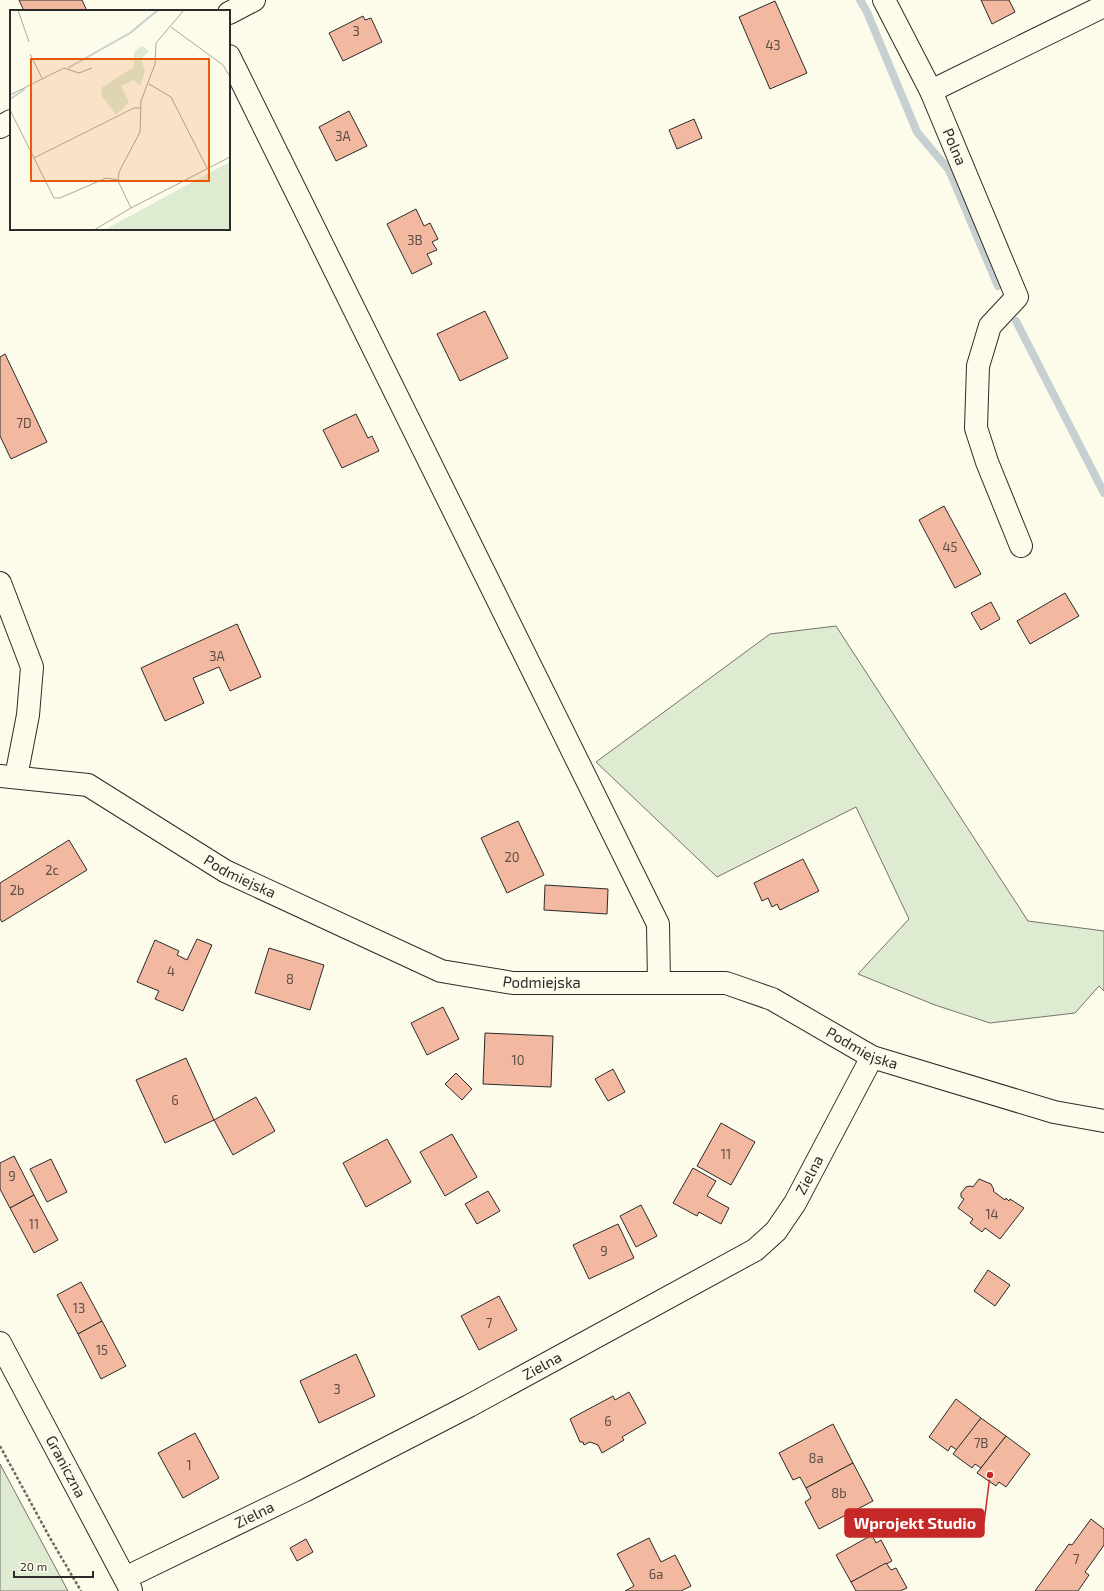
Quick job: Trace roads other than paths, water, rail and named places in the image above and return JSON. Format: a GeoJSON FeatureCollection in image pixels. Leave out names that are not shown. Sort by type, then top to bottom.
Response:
{"type":"FeatureCollection","features":[{"type":"Feature","properties":{"kind":"street"},"geometry":{"type":"LineString","coordinates":[[230,12],[254,0]]}},
{"type":"Feature","properties":{"kind":"street","name":"Polna"},"geometry":{"type":"LineString","coordinates":[[884,0],[931,91],[1017,297],[990,326],[978,366],[976,428],[987,462],[1021,546]]}},
{"type":"Feature","properties":{"kind":"street"},"geometry":{"type":"LineString","coordinates":[[931,91],[1104,6]]}},
{"type":"Feature","properties":{"kind":"street"},"geometry":{"type":"LineString","coordinates":[[230,58],[658,924],[659,983]]}},
{"type":"Feature","properties":{"kind":"street"},"geometry":{"type":"LineString","coordinates":[[0,127],[10,122]]}},
{"type":"Feature","properties":{"kind":"street"},"geometry":{"type":"LineString","coordinates":[[0,583],[32,667],[28,715],[8,777]]}},
{"type":"Feature","properties":{"kind":"street","name":"Podmiejska"},"geometry":{"type":"LineString","coordinates":[[8,777],[88,785],[225,871],[441,971],[513,983],[726,983],[772,998],[872,1057],[1054,1112],[1104,1121]]}},
{"type":"Feature","properties":{"kind":"street","name":"Zielna"},"geometry":{"type":"LineString","coordinates":[[128,1584],[462,1410],[755,1250],[776,1231],[795,1203],[872,1057]]}},
{"type":"Feature","properties":{"kind":"street","name":"Graniczna"},"geometry":{"type":"LineString","coordinates":[[0,1342],[128,1584]]}},
{"type":"Feature","properties":{"kind":"waterway"},"geometry":{"type":"LineString","coordinates":[[860,0],[867,12],[917,132],[949,170],[998,286]]}},
{"type":"Feature","properties":{"kind":"waterway"},"geometry":{"type":"LineString","coordinates":[[1016,321],[1104,493]]}},
{"type":"Feature","properties":{"kind":"place","name":"Wprojekt Studio"},"geometry":{"type":"Point","coordinates":[990,1475]}}]}
